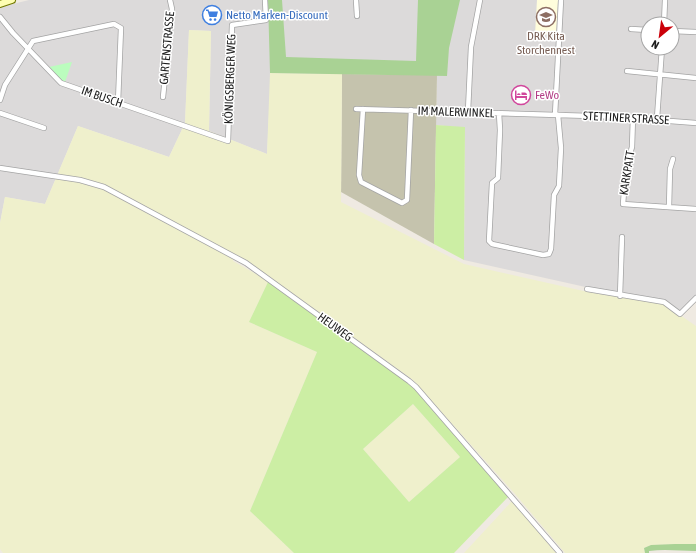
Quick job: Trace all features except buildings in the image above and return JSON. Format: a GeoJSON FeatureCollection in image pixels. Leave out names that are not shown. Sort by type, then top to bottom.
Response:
{"type":"FeatureCollection","features":[{"type":"Feature","properties":{"kind":"main road"},"geometry":{"type":"LineString","coordinates":[[0,4],[12,0]]}},
{"type":"Feature","properties":{"kind":"street","name":"GARTENSTRASSE"},"geometry":{"type":"LineString","coordinates":[[163,97],[172,9],[170,0]]}},
{"type":"Feature","properties":{"kind":"street","name":"KÖNIGSBERGER WEG"},"geometry":{"type":"LineString","coordinates":[[228,141],[232,25],[266,20],[265,0]]}},
{"type":"Feature","properties":{"kind":"street"},"geometry":{"type":"LineString","coordinates":[[356,0],[357,16]]}},
{"type":"Feature","properties":{"kind":"street"},"geometry":{"type":"LineString","coordinates":[[468,111],[471,47],[480,0]]}},
{"type":"Feature","properties":{"kind":"street"},"geometry":{"type":"LineString","coordinates":[[499,113],[500,130],[498,178],[492,183],[489,241],[492,244],[543,255],[549,254],[551,249],[554,195],[559,186],[560,141],[557,115],[561,0]]}},
{"type":"Feature","properties":{"kind":"street"},"geometry":{"type":"LineString","coordinates":[[664,16],[665,0]]}},
{"type":"Feature","properties":{"kind":"street","name":"IM BUSCH"},"geometry":{"type":"LineString","coordinates":[[0,17],[61,83],[228,141]]}},
{"type":"Feature","properties":{"kind":"street"},"geometry":{"type":"LineString","coordinates":[[0,100],[5,85],[34,41],[114,24],[121,28],[118,102]]}},
{"type":"Feature","properties":{"kind":"street"},"geometry":{"type":"LineString","coordinates":[[631,29],[640,30]]}},
{"type":"Feature","properties":{"kind":"street"},"geometry":{"type":"LineString","coordinates":[[680,31],[696,32]]}},
{"type":"Feature","properties":{"kind":"street"},"geometry":{"type":"LineString","coordinates":[[657,118],[661,56]]}},
{"type":"Feature","properties":{"kind":"street"},"geometry":{"type":"LineString","coordinates":[[627,71],[696,78]]}},
{"type":"Feature","properties":{"kind":"street","name":"IM MALERWINKEL"},"geometry":{"type":"LineString","coordinates":[[356,109],[468,111],[557,115]]}},
{"type":"Feature","properties":{"kind":"street"},"geometry":{"type":"LineString","coordinates":[[363,109],[359,175],[361,182],[402,203],[407,200],[411,110]]}},
{"type":"Feature","properties":{"kind":"street"},"geometry":{"type":"LineString","coordinates":[[0,113],[44,128]]}},
{"type":"Feature","properties":{"kind":"street","name":"STETTINER STRASSE"},"geometry":{"type":"LineString","coordinates":[[557,115],[657,118],[670,121],[696,123]]}},
{"type":"Feature","properties":{"kind":"street","name":"KARKPATT"},"geometry":{"type":"LineString","coordinates":[[633,117],[632,146],[626,168],[623,204],[696,209]]}},
{"type":"Feature","properties":{"kind":"street"},"geometry":{"type":"LineString","coordinates":[[670,207],[670,170],[673,159]]}},
{"type":"Feature","properties":{"kind":"street","name":"HEUWEG"},"geometry":{"type":"LineString","coordinates":[[0,168],[80,180],[104,187],[246,264],[416,387],[560,553]]}},
{"type":"Feature","properties":{"kind":"street"},"geometry":{"type":"LineString","coordinates":[[620,296],[622,238]]}},
{"type":"Feature","properties":{"kind":"street"},"geometry":{"type":"LineString","coordinates":[[587,289],[620,296],[664,302],[680,314],[696,298]]}},
{"type":"Feature","properties":{"kind":"shaded area"},"geometry":{"type":"Polygon","coordinates":[[[0,0],[3,0],[5,6],[29,0],[696,0],[696,301],[684,313],[666,301],[590,288],[464,260],[465,128],[436,125],[437,75],[271,73],[267,154],[209,131],[211,31],[189,30],[185,123],[169,157],[78,126],[45,204],[5,197],[0,223],[0,0]]]}},
{"type":"Feature","properties":{"kind":"shaded area","name":"DRK Kita Storchennest"},"geometry":{"type":"Polygon","coordinates":[[[537,0],[558,0],[556,35],[535,34],[537,0]]]}},
{"type":"Feature","properties":{"kind":"shaded area"},"geometry":{"type":"Polygon","coordinates":[[[342,74],[437,75],[434,244],[341,192],[342,74]]]}},
{"type":"Feature","properties":{"kind":"green space"},"geometry":{"type":"Polygon","coordinates":[[[268,0],[282,0],[286,57],[416,61],[418,0],[460,0],[449,48],[447,76],[270,73],[268,0]]]}},
{"type":"Feature","properties":{"kind":"green space"},"geometry":{"type":"Polygon","coordinates":[[[189,30],[211,31],[209,131],[267,154],[270,73],[342,74],[341,202],[464,264],[588,292],[664,304],[696,326],[696,544],[651,545],[644,548],[645,553],[565,553],[515,494],[413,380],[260,270],[235,255],[233,261],[268,282],[249,322],[317,352],[250,511],[294,553],[3,553],[0,549],[0,223],[5,197],[45,204],[78,126],[169,157],[185,123],[189,30]]]}},
{"type":"Feature","properties":{"kind":"green space"},"geometry":{"type":"Polygon","coordinates":[[[72,62],[65,82],[60,80],[49,67],[72,62]]]}},
{"type":"Feature","properties":{"kind":"green space"},"geometry":{"type":"Polygon","coordinates":[[[436,125],[465,127],[464,260],[434,244],[436,125]]]}},
{"type":"Feature","properties":{"kind":"green space"},"geometry":{"type":"Polygon","coordinates":[[[268,282],[415,388],[508,497],[454,553],[294,553],[250,511],[317,352],[249,322],[268,282]],[[413,404],[363,449],[409,502],[460,457],[413,404]]]}},
{"type":"Feature","properties":{"kind":"green space"},"geometry":{"type":"Polygon","coordinates":[[[413,404],[460,457],[409,502],[363,449],[413,404]]]}},
{"type":"Feature","properties":{"kind":"green space"},"geometry":{"type":"Polygon","coordinates":[[[512,501],[556,553],[464,553],[512,501]]]}},
{"type":"Feature","properties":{"kind":"green space"},"geometry":{"type":"Polygon","coordinates":[[[696,544],[696,551],[661,550],[649,551],[649,553],[645,553],[644,548],[651,545],[696,544]]]}},
{"type":"Feature","properties":{"kind":"place","name":"Netto Marken-Discount"},"geometry":{"type":"Point","coordinates":[212,15]}},
{"type":"Feature","properties":{"kind":"place","name":"DRK Kita Storchennest"},"geometry":{"type":"Point","coordinates":[546,17]}},
{"type":"Feature","properties":{"kind":"place","name":"FeWo"},"geometry":{"type":"Point","coordinates":[521,95]}}]}
